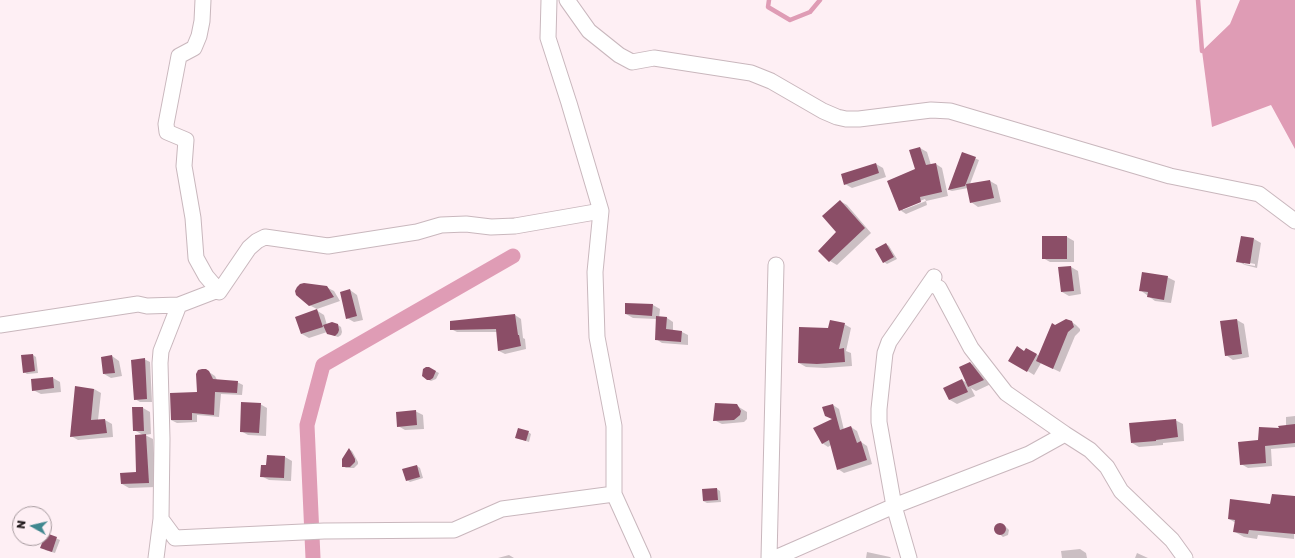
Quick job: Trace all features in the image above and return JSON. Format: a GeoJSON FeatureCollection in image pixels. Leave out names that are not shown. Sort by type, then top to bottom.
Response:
{"type":"FeatureCollection","features":[{"type":"Feature","properties":{"kind":"street"},"geometry":{"type":"LineString","coordinates":[[203,0],[202,21],[199,36],[194,48],[179,56],[166,124],[167,132],[186,140],[184,166],[194,218],[196,258],[206,276],[218,290]]}},
{"type":"Feature","properties":{"kind":"street"},"geometry":{"type":"LineString","coordinates":[[549,0],[548,38],[601,211],[595,272],[597,337],[614,426],[614,494],[643,558]]}},
{"type":"Feature","properties":{"kind":"street"},"geometry":{"type":"LineString","coordinates":[[567,0],[589,31],[619,55],[632,62],[654,58],[751,73],[771,81],[824,111],[846,119],[860,119],[930,110],[950,111],[1170,176],[1259,194],[1295,221]]}},
{"type":"Feature","properties":{"kind":"street"},"geometry":{"type":"LineString","coordinates":[[0,324],[138,304],[147,306],[179,305],[218,290],[219,292],[249,248],[257,241],[265,237],[328,246],[411,233],[441,225],[466,224],[491,227],[515,226],[601,211]]}},
{"type":"Feature","properties":{"kind":"street"},"geometry":{"type":"LineString","coordinates":[[769,558],[776,265]]}},
{"type":"Feature","properties":{"kind":"street"},"geometry":{"type":"LineString","coordinates":[[909,558],[894,506],[879,422],[879,409],[885,353],[889,342],[934,277],[931,284],[939,288],[971,348],[1006,393],[1090,450],[1106,467],[1121,491],[1172,540],[1185,558]]}},
{"type":"Feature","properties":{"kind":"street"},"geometry":{"type":"LineString","coordinates":[[156,558],[161,519],[161,351],[179,305]]}},
{"type":"Feature","properties":{"kind":"street"},"geometry":{"type":"LineString","coordinates":[[775,558],[894,506],[1029,454],[1065,434]]}},
{"type":"Feature","properties":{"kind":"street"},"geometry":{"type":"LineString","coordinates":[[161,519],[175,538],[324,531],[454,530],[502,508],[614,494]]}},
{"type":"Feature","properties":{"kind":"shaded area"},"geometry":{"type":"Polygon","coordinates":[[[1240,0],[1295,0],[1295,149],[1271,105],[1212,127],[1202,51],[1230,24],[1240,0]]]}},
{"type":"Feature","properties":{"kind":"building"},"geometry":{"type":"Polygon","coordinates":[[[920,147],[926,165],[936,163],[942,192],[920,197],[921,202],[899,211],[887,181],[915,169],[909,150],[920,147]]]}},
{"type":"Feature","properties":{"kind":"building"},"geometry":{"type":"Polygon","coordinates":[[[962,152],[976,157],[965,186],[948,190],[962,152]]]}},
{"type":"Feature","properties":{"kind":"building"},"geometry":{"type":"Polygon","coordinates":[[[876,163],[879,173],[844,185],[841,174],[876,163]]]}},
{"type":"Feature","properties":{"kind":"building"},"geometry":{"type":"Polygon","coordinates":[[[990,180],[994,198],[970,203],[966,184],[990,180]]]}},
{"type":"Feature","properties":{"kind":"building"},"geometry":{"type":"Polygon","coordinates":[[[840,200],[865,228],[829,262],[818,251],[836,232],[822,216],[840,200]]]}},
{"type":"Feature","properties":{"kind":"building"},"geometry":{"type":"Polygon","coordinates":[[[1042,236],[1067,236],[1067,259],[1042,259],[1042,236]]]}},
{"type":"Feature","properties":{"kind":"building"},"geometry":{"type":"Polygon","coordinates":[[[1241,236],[1254,238],[1250,264],[1236,262],[1241,236]]]}},
{"type":"Feature","properties":{"kind":"building"},"geometry":{"type":"Polygon","coordinates":[[[886,243],[894,257],[883,263],[875,249],[886,243]]]}},
{"type":"Feature","properties":{"kind":"building"},"geometry":{"type":"Polygon","coordinates":[[[1071,266],[1074,291],[1061,292],[1058,267],[1071,266]]]}},
{"type":"Feature","properties":{"kind":"building"},"geometry":{"type":"Polygon","coordinates":[[[1142,272],[1168,276],[1164,300],[1147,297],[1148,292],[1139,291],[1142,272]]]}},
{"type":"Feature","properties":{"kind":"building"},"geometry":{"type":"Polygon","coordinates":[[[304,283],[327,286],[334,297],[309,306],[296,295],[295,291],[300,284],[304,283]]]}},
{"type":"Feature","properties":{"kind":"building"},"geometry":{"type":"Polygon","coordinates":[[[350,289],[357,316],[346,319],[340,292],[350,289]]]}},
{"type":"Feature","properties":{"kind":"building"},"geometry":{"type":"Polygon","coordinates":[[[625,303],[653,304],[652,316],[625,314],[625,303]]]}},
{"type":"Feature","properties":{"kind":"building"},"geometry":{"type":"Polygon","coordinates":[[[317,309],[323,327],[301,334],[295,317],[317,309]]]}},
{"type":"Feature","properties":{"kind":"building"},"geometry":{"type":"Polygon","coordinates":[[[515,314],[521,346],[498,351],[496,329],[450,330],[450,321],[515,314]]]}},
{"type":"Feature","properties":{"kind":"building"},"geometry":{"type":"Polygon","coordinates":[[[656,316],[667,317],[666,329],[682,331],[681,342],[655,340],[656,316]]]}},
{"type":"Feature","properties":{"kind":"building"},"geometry":{"type":"Polygon","coordinates":[[[1066,319],[1072,321],[1074,327],[1068,332],[1053,369],[1036,361],[1052,323],[1055,325],[1066,319]]]}},
{"type":"Feature","properties":{"kind":"building"},"geometry":{"type":"Polygon","coordinates":[[[1237,319],[1242,354],[1225,356],[1220,321],[1237,319]]]}},
{"type":"Feature","properties":{"kind":"building"},"geometry":{"type":"Polygon","coordinates":[[[830,320],[845,323],[839,349],[844,348],[845,362],[817,364],[798,363],[799,327],[828,328],[830,320]]]}},
{"type":"Feature","properties":{"kind":"building"},"geometry":{"type":"Polygon","coordinates":[[[332,322],[338,324],[339,330],[335,336],[327,334],[323,325],[332,322]]]}},
{"type":"Feature","properties":{"kind":"building"},"geometry":{"type":"Polygon","coordinates":[[[1017,346],[1024,351],[1026,348],[1037,354],[1027,372],[1008,361],[1017,346]]]}},
{"type":"Feature","properties":{"kind":"building"},"geometry":{"type":"Polygon","coordinates":[[[33,354],[35,371],[23,373],[21,355],[33,354]]]}},
{"type":"Feature","properties":{"kind":"building"},"geometry":{"type":"Polygon","coordinates":[[[112,355],[115,373],[103,374],[101,357],[112,355]]]}},
{"type":"Feature","properties":{"kind":"building"},"geometry":{"type":"Polygon","coordinates":[[[145,358],[147,399],[134,400],[131,360],[145,358]]]}},
{"type":"Feature","properties":{"kind":"building"},"geometry":{"type":"Polygon","coordinates":[[[970,362],[984,380],[968,387],[959,367],[970,362]]]}},
{"type":"Feature","properties":{"kind":"building"},"geometry":{"type":"Polygon","coordinates":[[[426,367],[436,371],[433,378],[430,380],[427,380],[422,376],[423,369],[426,367]]]}},
{"type":"Feature","properties":{"kind":"building"},"geometry":{"type":"Polygon","coordinates":[[[202,369],[209,371],[213,379],[238,381],[237,393],[215,392],[214,415],[192,413],[192,420],[171,420],[170,393],[197,392],[196,374],[198,370],[202,369]]]}},
{"type":"Feature","properties":{"kind":"building"},"geometry":{"type":"Polygon","coordinates":[[[53,377],[54,388],[32,391],[31,379],[53,377]]]}},
{"type":"Feature","properties":{"kind":"building"},"geometry":{"type":"Polygon","coordinates":[[[962,379],[968,392],[949,400],[943,388],[962,379]]]}},
{"type":"Feature","properties":{"kind":"building"},"geometry":{"type":"Polygon","coordinates":[[[75,386],[94,389],[91,420],[105,419],[107,433],[70,437],[75,386]]]}},
{"type":"Feature","properties":{"kind":"building"},"geometry":{"type":"Polygon","coordinates":[[[241,402],[261,403],[259,433],[240,432],[241,402]]]}},
{"type":"Feature","properties":{"kind":"building"},"geometry":{"type":"Polygon","coordinates":[[[715,403],[737,404],[741,411],[740,415],[734,420],[713,421],[715,403]]]}},
{"type":"Feature","properties":{"kind":"building"},"geometry":{"type":"Polygon","coordinates":[[[833,404],[840,430],[851,426],[857,443],[861,441],[867,460],[837,470],[829,440],[822,444],[813,428],[832,419],[825,416],[822,407],[833,404]]]}},
{"type":"Feature","properties":{"kind":"building"},"geometry":{"type":"Polygon","coordinates":[[[132,407],[143,407],[144,431],[133,431],[132,407]]]}},
{"type":"Feature","properties":{"kind":"building"},"geometry":{"type":"Polygon","coordinates":[[[416,410],[417,425],[397,427],[396,412],[416,410]]]}},
{"type":"Feature","properties":{"kind":"building"},"geometry":{"type":"Polygon","coordinates":[[[1176,419],[1178,437],[1131,443],[1129,423],[1176,419]]]}},
{"type":"Feature","properties":{"kind":"building"},"geometry":{"type":"Polygon","coordinates":[[[1295,424],[1295,443],[1265,446],[1266,463],[1240,465],[1238,442],[1258,440],[1259,427],[1279,428],[1278,426],[1295,424]]]}},
{"type":"Feature","properties":{"kind":"building"},"geometry":{"type":"Polygon","coordinates":[[[518,428],[529,431],[526,441],[515,438],[518,428]]]}},
{"type":"Feature","properties":{"kind":"building"},"geometry":{"type":"Polygon","coordinates":[[[146,434],[149,483],[121,484],[120,473],[136,472],[135,435],[146,434]]]}},
{"type":"Feature","properties":{"kind":"building"},"geometry":{"type":"Polygon","coordinates":[[[349,448],[355,462],[350,467],[342,467],[342,459],[349,448]]]}},
{"type":"Feature","properties":{"kind":"building"},"geometry":{"type":"Polygon","coordinates":[[[267,455],[285,456],[284,478],[260,477],[261,465],[266,465],[267,455]]]}},
{"type":"Feature","properties":{"kind":"building"},"geometry":{"type":"Polygon","coordinates":[[[417,465],[420,477],[406,481],[402,469],[417,465]]]}},
{"type":"Feature","properties":{"kind":"building"},"geometry":{"type":"Polygon","coordinates":[[[717,488],[718,500],[703,501],[702,489],[717,488]]]}},
{"type":"Feature","properties":{"kind":"building"},"geometry":{"type":"Polygon","coordinates":[[[1272,494],[1295,496],[1295,534],[1249,530],[1248,534],[1233,532],[1235,520],[1228,519],[1230,499],[1270,504],[1272,494]]]}},
{"type":"Feature","properties":{"kind":"building"},"geometry":{"type":"Polygon","coordinates":[[[998,523],[1002,523],[1006,529],[1002,535],[998,535],[994,531],[994,527],[998,523]]]}},
{"type":"Feature","properties":{"kind":"building"},"geometry":{"type":"Polygon","coordinates":[[[52,535],[57,537],[52,552],[40,548],[41,546],[52,546],[52,535]]]}},
{"type":"Feature","properties":{"kind":"waterway"},"geometry":{"type":"LineString","coordinates":[[769,0],[768,7],[790,20],[810,12],[820,0]]}},
{"type":"Feature","properties":{"kind":"waterway"},"geometry":{"type":"LineString","coordinates":[[1198,0],[1202,51]]}},
{"type":"Feature","properties":{"kind":"waterway"},"geometry":{"type":"LineString","coordinates":[[313,558],[307,425],[323,365],[513,256]]}}]}
